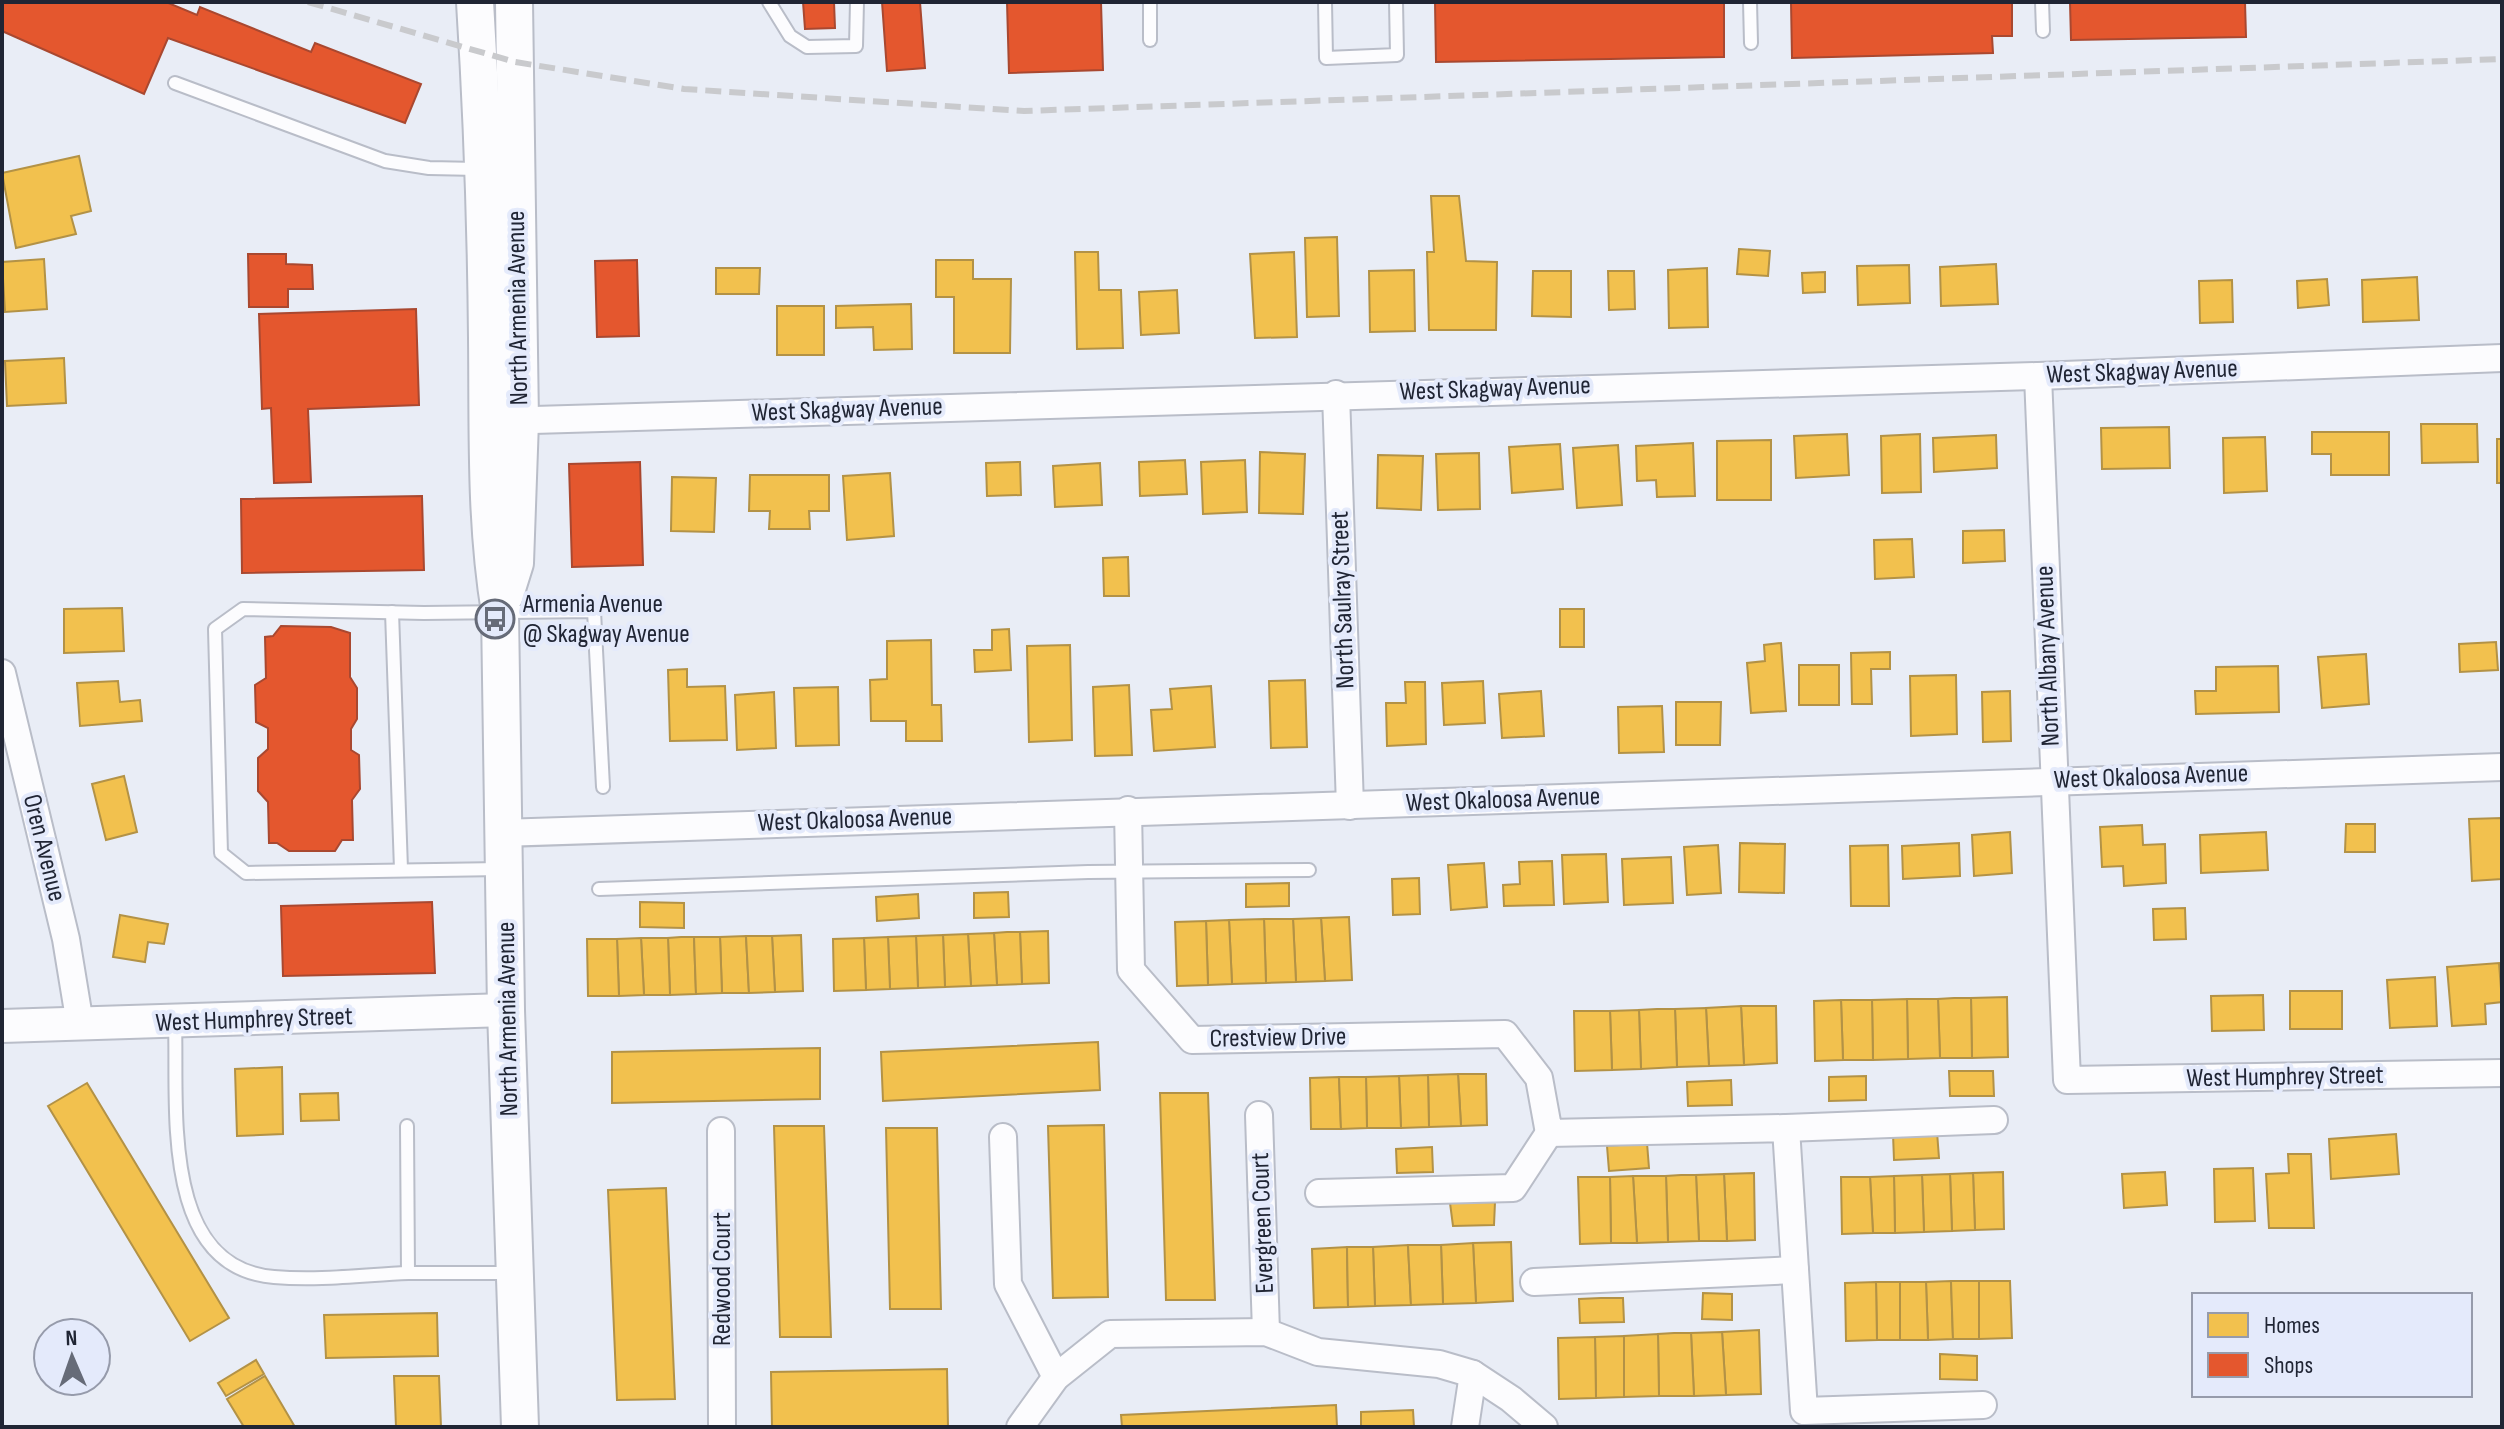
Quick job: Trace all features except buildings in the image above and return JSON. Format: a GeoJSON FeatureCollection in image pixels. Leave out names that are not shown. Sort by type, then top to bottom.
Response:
{"type":"FeatureCollection","features":[{"type":"Feature","properties":{"kind":"main road","name":"North Armenia Avenue"},"geometry":{"type":"LineString","coordinates":[[475,2],[482,169],[504,421]]}},
{"type":"Feature","properties":{"kind":"main road","name":"North Armenia Avenue"},"geometry":{"type":"LineString","coordinates":[[514,2],[504,421],[491,558],[500,612],[506,1010],[520,1427]]}},
{"type":"Feature","properties":{"kind":"street","name":"West Skagway Avenue"},"geometry":{"type":"LineString","coordinates":[[504,421],[1336,394],[2038,376],[2502,358]]}},
{"type":"Feature","properties":{"kind":"street","name":"North Albany Avenue"},"geometry":{"type":"LineString","coordinates":[[2038,376],[2052,780],[2067,1080]]}},
{"type":"Feature","properties":{"kind":"street","name":"North Saulray Street"},"geometry":{"type":"LineString","coordinates":[[1336,394],[1350,806]]}},
{"type":"Feature","properties":{"kind":"street","name":"Oren Avenue"},"geometry":{"type":"LineString","coordinates":[[2,673],[66,939],[80,1024]]}},
{"type":"Feature","properties":{"kind":"street","name":"West Okaloosa Avenue"},"geometry":{"type":"LineString","coordinates":[[504,833],[2502,767]]}},
{"type":"Feature","properties":{"kind":"street","name":"Crestview Drive"},"geometry":{"type":"LineString","coordinates":[[1128,810],[1131,970],[1192,1040],[1505,1034],[1539,1078],[1549,1133]]}},
{"type":"Feature","properties":{"kind":"street","name":"West Humphrey Street"},"geometry":{"type":"LineString","coordinates":[[2,1026],[175,1023],[506,1010]]}},
{"type":"Feature","properties":{"kind":"street","name":"West Humphrey Street"},"geometry":{"type":"LineString","coordinates":[[2067,1080],[2502,1073]]}},
{"type":"Feature","properties":{"kind":"street","name":"Evergreen Court"},"geometry":{"type":"LineString","coordinates":[[1259,1115],[1266,1332]]}},
{"type":"Feature","properties":{"kind":"street"},"geometry":{"type":"LineString","coordinates":[[1319,1193],[1513,1188],[1549,1133],[1994,1120]]}},
{"type":"Feature","properties":{"kind":"street"},"geometry":{"type":"LineString","coordinates":[[1786,1128],[1804,1411],[1983,1405]]}},
{"type":"Feature","properties":{"kind":"street","name":"Redwood Court"},"geometry":{"type":"LineString","coordinates":[[721,1131],[722,1427]]}},
{"type":"Feature","properties":{"kind":"street"},"geometry":{"type":"LineString","coordinates":[[1003,1137],[1008,1284],[1056,1377]]}},
{"type":"Feature","properties":{"kind":"street"},"geometry":{"type":"LineString","coordinates":[[1534,1282],[1795,1270]]}},
{"type":"Feature","properties":{"kind":"street"},"geometry":{"type":"LineString","coordinates":[[1020,1427],[1056,1377],[1110,1334],[1266,1332],[1318,1352],[1439,1364],[1473,1374],[1511,1399],[1544,1427]]}},
{"type":"Feature","properties":{"kind":"street"},"geometry":{"type":"LineString","coordinates":[[1465,1427],[1473,1374]]}},
{"type":"Feature","properties":{"kind":"lane"},"geometry":{"type":"LineString","coordinates":[[769,2],[790,36],[807,47],[856,46],[857,2]]}},
{"type":"Feature","properties":{"kind":"lane"},"geometry":{"type":"LineString","coordinates":[[1150,2],[1150,40]]}},
{"type":"Feature","properties":{"kind":"lane"},"geometry":{"type":"LineString","coordinates":[[1325,2],[1326,58],[1397,55],[1396,2]]}},
{"type":"Feature","properties":{"kind":"lane"},"geometry":{"type":"LineString","coordinates":[[1750,2],[1751,43]]}},
{"type":"Feature","properties":{"kind":"lane"},"geometry":{"type":"LineString","coordinates":[[2042,2],[2043,31]]}},
{"type":"Feature","properties":{"kind":"lane"},"geometry":{"type":"LineString","coordinates":[[175,83],[385,161],[429,168],[482,169]]}},
{"type":"Feature","properties":{"kind":"lane"},"geometry":{"type":"LineString","coordinates":[[505,869],[246,873],[221,853],[215,629],[243,609],[594,611],[603,787]]}},
{"type":"Feature","properties":{"kind":"lane"},"geometry":{"type":"LineString","coordinates":[[392,612],[401,869]]}},
{"type":"Feature","properties":{"kind":"lane"},"geometry":{"type":"LineString","coordinates":[[599,889],[1129,872],[1309,870]]}},
{"type":"Feature","properties":{"kind":"lane"},"geometry":{"type":"LineString","coordinates":[[175,1023],[181,1182],[195,1225],[224,1262],[271,1277],[515,1274]]}},
{"type":"Feature","properties":{"kind":"lane"},"geometry":{"type":"LineString","coordinates":[[407,1126],[408,1273]]}},
{"type":"Feature","properties":{"kind":"railway"},"geometry":{"type":"LineString","coordinates":[[308,2],[515,62],[684,89],[1024,111],[2502,59]]}},
{"type":"Feature","properties":{"kind":"place","name":"Armenia Avenue @ Skagway Avenue"},"geometry":{"type":"Point","coordinates":[495,619]}}]}
